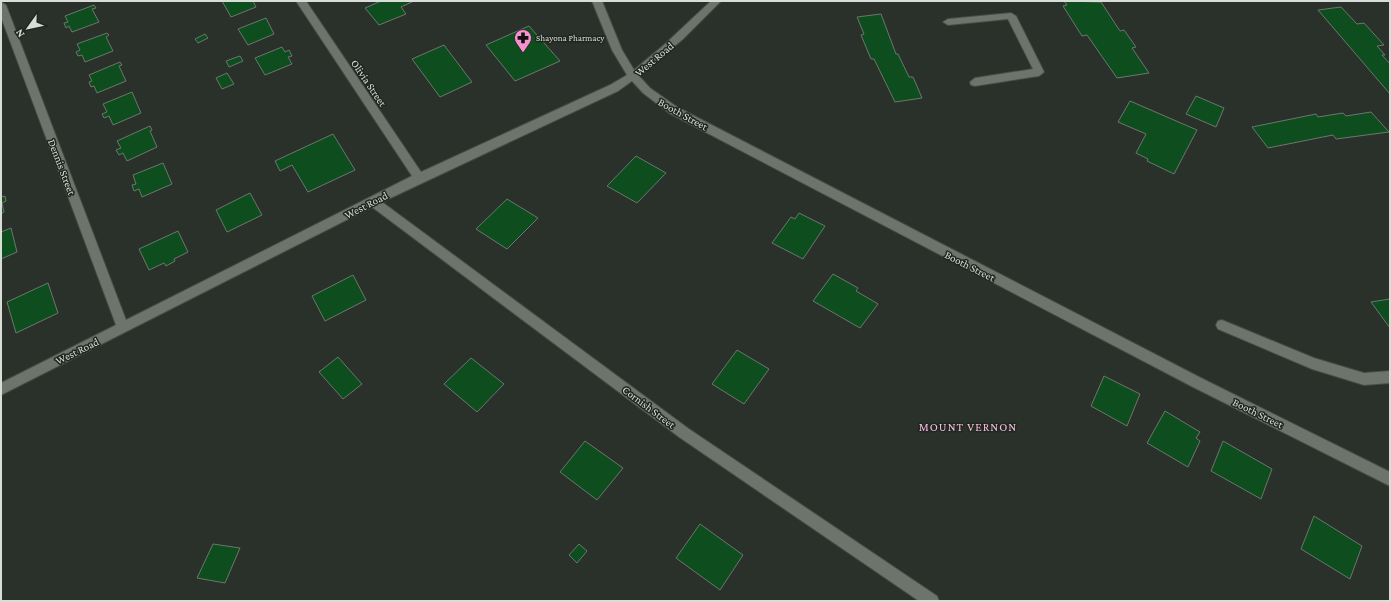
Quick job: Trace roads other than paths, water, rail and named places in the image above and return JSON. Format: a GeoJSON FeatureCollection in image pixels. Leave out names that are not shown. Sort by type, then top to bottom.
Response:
{"type":"FeatureCollection","features":[{"type":"Feature","properties":{"kind":"street","name":"Olivia Street"},"geometry":{"type":"LineString","coordinates":[[301,1],[419,178]]}},
{"type":"Feature","properties":{"kind":"street","name":"Booth Street"},"geometry":{"type":"LineString","coordinates":[[597,1],[617,49],[632,76],[653,96],[673,110],[1198,383],[1390,479]]}},
{"type":"Feature","properties":{"kind":"street","name":"West Road"},"geometry":{"type":"LineString","coordinates":[[1,389],[419,178],[593,99],[632,76],[679,38],[716,1]]}},
{"type":"Feature","properties":{"kind":"street","name":"Dennis Street"},"geometry":{"type":"LineString","coordinates":[[1,6],[123,328]]}},
{"type":"Feature","properties":{"kind":"street"},"geometry":{"type":"LineString","coordinates":[[948,22],[1011,16],[1039,72],[975,82]]}},
{"type":"Feature","properties":{"kind":"street","name":"Cornish Street"},"geometry":{"type":"LineString","coordinates":[[373,201],[684,433],[932,601]]}},
{"type":"Feature","properties":{"kind":"street"},"geometry":{"type":"LineString","coordinates":[[1222,324],[1312,363],[1364,379],[1390,376]]}},
{"type":"Feature","properties":{"kind":"place","name":"Shayona Pharmacy"},"geometry":{"type":"Point","coordinates":[523,53]}},
{"type":"Feature","properties":{"kind":"district","name":"MOUNT VERNON"},"geometry":{"type":"Point","coordinates":[968,427]}}]}
